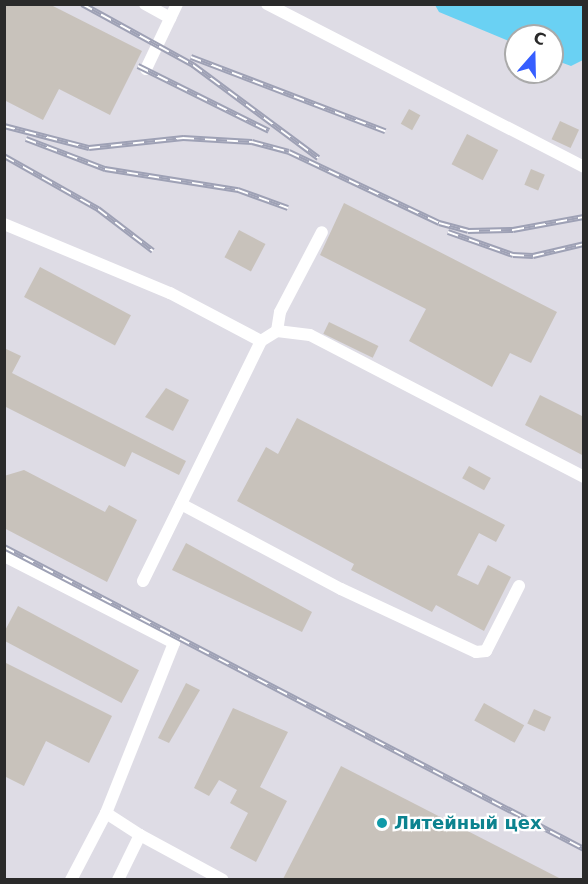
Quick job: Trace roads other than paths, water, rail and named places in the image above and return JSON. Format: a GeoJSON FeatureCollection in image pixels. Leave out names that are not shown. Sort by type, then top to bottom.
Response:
{"type":"FeatureCollection","features":[{"type":"Feature","properties":{"kind":"lane"},"geometry":{"type":"LineString","coordinates":[[145,4],[170,18]]}},
{"type":"Feature","properties":{"kind":"lane"},"geometry":{"type":"LineString","coordinates":[[146,69],[177,4]]}},
{"type":"Feature","properties":{"kind":"lane"},"geometry":{"type":"LineString","coordinates":[[267,4],[584,167]]}},
{"type":"Feature","properties":{"kind":"lane"},"geometry":{"type":"LineString","coordinates":[[4,224],[170,293],[261,341]]}},
{"type":"Feature","properties":{"kind":"lane"},"geometry":{"type":"LineString","coordinates":[[277,331],[280,312],[322,231]]}},
{"type":"Feature","properties":{"kind":"lane"},"geometry":{"type":"LineString","coordinates":[[143,581],[261,341],[277,331],[310,335],[584,477]]}},
{"type":"Feature","properties":{"kind":"lane"},"geometry":{"type":"LineString","coordinates":[[181,504],[341,589],[476,652],[486,651],[519,586]]}},
{"type":"Feature","properties":{"kind":"lane"},"geometry":{"type":"LineString","coordinates":[[4,556],[174,643],[106,813],[71,879]]}},
{"type":"Feature","properties":{"kind":"lane"},"geometry":{"type":"LineString","coordinates":[[106,813],[140,835],[223,879]]}},
{"type":"Feature","properties":{"kind":"lane"},"geometry":{"type":"LineString","coordinates":[[117,879],[140,835]]}},
{"type":"Feature","properties":{"kind":"water"},"geometry":{"type":"Polygon","coordinates":[[[435,5],[583,5],[583,60],[571,66],[564,63],[564,24],[504,24],[504,39],[439,12],[435,5]]]}},
{"type":"Feature","properties":{"kind":"railway"},"geometry":{"type":"LineString","coordinates":[[82,4],[193,65],[318,158]]}},
{"type":"Feature","properties":{"kind":"railway"},"geometry":{"type":"LineString","coordinates":[[191,57],[385,131]]}},
{"type":"Feature","properties":{"kind":"railway"},"geometry":{"type":"LineString","coordinates":[[138,66],[269,131]]}},
{"type":"Feature","properties":{"kind":"railway"},"geometry":{"type":"LineString","coordinates":[[4,126],[89,148],[183,138],[252,142],[289,152],[439,223],[468,231],[513,230],[584,217]]}},
{"type":"Feature","properties":{"kind":"railway"},"geometry":{"type":"LineString","coordinates":[[26,139],[105,169],[238,190],[288,208]]}},
{"type":"Feature","properties":{"kind":"railway"},"geometry":{"type":"LineString","coordinates":[[4,156],[98,209],[153,251]]}},
{"type":"Feature","properties":{"kind":"railway"},"geometry":{"type":"LineString","coordinates":[[448,232],[513,255],[533,256],[584,244]]}},
{"type":"Feature","properties":{"kind":"railway"},"geometry":{"type":"LineString","coordinates":[[4,547],[584,849]]}},
{"type":"Feature","properties":{"kind":"place","name":"Литейный цех"},"geometry":{"type":"Point","coordinates":[382,823]}}]}
